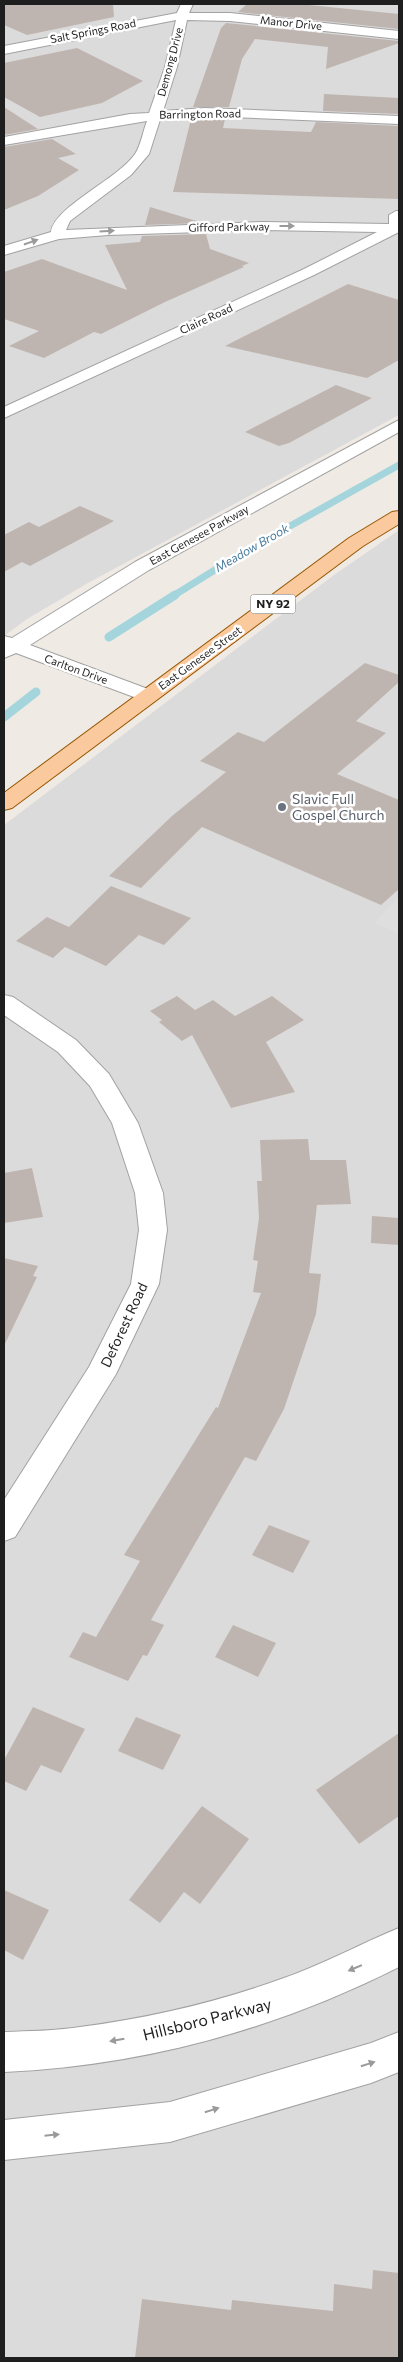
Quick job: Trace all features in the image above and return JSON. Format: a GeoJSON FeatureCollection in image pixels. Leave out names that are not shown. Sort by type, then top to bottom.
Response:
{"type":"FeatureCollection","features":[{"type":"Feature","properties":{"kind":"main road","name":"East Genesee Street"},"geometry":{"type":"LineString","coordinates":[[4,803],[356,542],[399,516]]}},
{"type":"Feature","properties":{"kind":"street","name":"Manor Drive"},"geometry":{"type":"LineString","coordinates":[[185,10],[230,17],[399,35]]}},
{"type":"Feature","properties":{"kind":"street","name":"Salt Springs Road"},"geometry":{"type":"LineString","coordinates":[[4,50],[151,20],[185,10]]}},
{"type":"Feature","properties":{"kind":"street","name":"Demong Drive"},"geometry":{"type":"LineString","coordinates":[[65,218],[126,172],[142,154],[171,67],[185,10]]}},
{"type":"Feature","properties":{"kind":"street","name":"Barrington Road"},"geometry":{"type":"LineString","coordinates":[[4,141],[155,115],[231,112],[399,120]]}},
{"type":"Feature","properties":{"kind":"street","name":"Gifford Parkway"},"geometry":{"type":"LineString","coordinates":[[222,213],[398,222]]}},
{"type":"Feature","properties":{"kind":"street"},"geometry":{"type":"LineString","coordinates":[[44,220],[92,217]]}},
{"type":"Feature","properties":{"kind":"street"},"geometry":{"type":"LineString","coordinates":[[4,251],[58,235],[59,226],[65,218]]}},
{"type":"Feature","properties":{"kind":"street","name":"Gifford Parkway"},"geometry":{"type":"LineString","coordinates":[[58,235],[108,231],[398,222]]}},
{"type":"Feature","properties":{"kind":"street","name":"Claire Road"},"geometry":{"type":"LineString","coordinates":[[4,413],[309,272],[398,222]]}},
{"type":"Feature","properties":{"kind":"street","name":"East Genesee Parkway"},"geometry":{"type":"LineString","coordinates":[[7,647],[142,566],[399,425]]}},
{"type":"Feature","properties":{"kind":"street","name":"Carlton Drive"},"geometry":{"type":"LineString","coordinates":[[7,647],[149,696]]}},
{"type":"Feature","properties":{"kind":"street","name":"Deforest Road"},"geometry":{"type":"LineString","coordinates":[[4,1003],[67,1046],[100,1080],[125,1122],[149,1193],[153,1230],[145,1284],[101,1374],[4,1527]]}},
{"type":"Feature","properties":{"kind":"street","name":"Hillsboro Parkway"},"geometry":{"type":"LineString","coordinates":[[4,2052],[79,2047],[167,2031],[278,2000],[380,1958],[399,1947]]}},
{"type":"Feature","properties":{"kind":"street"},"geometry":{"type":"LineString","coordinates":[[4,2140],[170,2122],[371,2063],[399,2052]]}},
{"type":"Feature","properties":{"kind":"shaded area"},"geometry":{"type":"Polygon","coordinates":[[[4,4],[399,4],[399,415],[88,583],[27,619],[4,636],[4,4]]]}},
{"type":"Feature","properties":{"kind":"shaded area"},"geometry":{"type":"Polygon","coordinates":[[[399,530],[399,2358],[4,2358],[4,825],[334,575],[399,530]]]}},
{"type":"Feature","properties":{"kind":"shaded area"},"geometry":{"type":"Polygon","coordinates":[[[399,897],[399,933],[374,923],[399,897]]]}},
{"type":"Feature","properties":{"kind":"building"},"geometry":{"type":"Polygon","coordinates":[[[4,4],[113,4],[114,17],[27,35],[4,25],[4,4]]]}},
{"type":"Feature","properties":{"kind":"building"},"geometry":{"type":"Polygon","coordinates":[[[247,4],[299,4],[399,14],[399,29],[238,12],[247,4]]]}},
{"type":"Feature","properties":{"kind":"building"},"geometry":{"type":"Polygon","coordinates":[[[226,23],[399,41],[399,43],[326,69],[328,47],[255,39],[242,59],[229,107],[193,107],[221,28],[226,23]]]}},
{"type":"Feature","properties":{"kind":"building"},"geometry":{"type":"Polygon","coordinates":[[[77,48],[143,81],[102,103],[40,117],[4,97],[4,63],[77,48]]]}},
{"type":"Feature","properties":{"kind":"building"},"geometry":{"type":"Polygon","coordinates":[[[324,94],[399,98],[399,114],[323,111],[324,94]]]}},
{"type":"Feature","properties":{"kind":"building"},"geometry":{"type":"Polygon","coordinates":[[[4,107],[38,129],[4,135],[4,107]]]}},
{"type":"Feature","properties":{"kind":"building"},"geometry":{"type":"Polygon","coordinates":[[[191,119],[225,119],[223,128],[311,132],[316,122],[399,126],[399,199],[173,192],[191,119]]]}},
{"type":"Feature","properties":{"kind":"building"},"geometry":{"type":"Polygon","coordinates":[[[52,139],[76,154],[58,158],[79,170],[38,196],[4,210],[4,147],[52,139]]]}},
{"type":"Feature","properties":{"kind":"building"},"geometry":{"type":"Polygon","coordinates":[[[150,207],[203,223],[145,225],[150,207]]]}},
{"type":"Feature","properties":{"kind":"building"},"geometry":{"type":"Polygon","coordinates":[[[206,234],[210,249],[249,263],[101,334],[94,332],[44,358],[9,346],[39,331],[4,319],[4,272],[42,259],[127,290],[105,245],[140,242],[142,236],[206,234]]]}},
{"type":"Feature","properties":{"kind":"building"},"geometry":{"type":"Polygon","coordinates":[[[348,284],[399,300],[399,360],[367,378],[225,346],[348,284]]]}},
{"type":"Feature","properties":{"kind":"building"},"geometry":{"type":"Polygon","coordinates":[[[336,385],[372,398],[289,443],[279,446],[245,432],[336,385]]]}},
{"type":"Feature","properties":{"kind":"building"},"geometry":{"type":"Polygon","coordinates":[[[80,506],[114,521],[30,566],[22,562],[4,572],[4,535],[29,522],[39,527],[80,506]]]}},
{"type":"Feature","properties":{"kind":"building","name":"Slavic Full Gospel Church"},"geometry":{"type":"Polygon","coordinates":[[[365,663],[399,675],[399,682],[356,721],[386,733],[337,774],[399,800],[399,889],[381,905],[202,827],[141,888],[109,876],[172,816],[226,772],[200,761],[238,732],[264,742],[365,663]]]}},
{"type":"Feature","properties":{"kind":"building"},"geometry":{"type":"Polygon","coordinates":[[[111,886],[191,918],[164,945],[139,935],[106,966],[65,947],[53,958],[16,941],[47,917],[69,927],[111,886]]]}},
{"type":"Feature","properties":{"kind":"building"},"geometry":{"type":"Polygon","coordinates":[[[177,996],[195,1010],[213,1000],[235,1016],[272,996],[304,1020],[266,1042],[295,1092],[231,1108],[192,1035],[182,1041],[159,1022],[162,1020],[150,1011],[177,996]]]}},
{"type":"Feature","properties":{"kind":"building"},"geometry":{"type":"Polygon","coordinates":[[[308,1139],[310,1160],[346,1160],[351,1204],[317,1205],[309,1273],[321,1274],[316,1314],[284,1409],[256,1461],[245,1457],[151,1620],[164,1625],[147,1656],[143,1655],[128,1681],[69,1657],[83,1632],[96,1637],[140,1561],[124,1555],[216,1407],[218,1408],[261,1293],[253,1292],[258,1261],[253,1260],[259,1218],[257,1181],[262,1181],[260,1140],[308,1139]]]}},
{"type":"Feature","properties":{"kind":"building"},"geometry":{"type":"Polygon","coordinates":[[[32,1168],[43,1217],[4,1223],[4,1173],[32,1168]]]}},
{"type":"Feature","properties":{"kind":"building"},"geometry":{"type":"Polygon","coordinates":[[[372,1216],[399,1218],[399,1245],[371,1243],[372,1216]]]}},
{"type":"Feature","properties":{"kind":"building"},"geometry":{"type":"Polygon","coordinates":[[[4,1258],[38,1266],[33,1276],[37,1277],[4,1346],[4,1258]]]}},
{"type":"Feature","properties":{"kind":"building"},"geometry":{"type":"Polygon","coordinates":[[[269,1525],[310,1541],[293,1573],[252,1555],[269,1525]]]}},
{"type":"Feature","properties":{"kind":"building"},"geometry":{"type":"Polygon","coordinates":[[[233,1625],[276,1643],[258,1677],[215,1657],[233,1625]]]}},
{"type":"Feature","properties":{"kind":"building"},"geometry":{"type":"Polygon","coordinates":[[[33,1707],[85,1729],[61,1773],[41,1765],[26,1791],[4,1781],[4,1760],[33,1707]]]}},
{"type":"Feature","properties":{"kind":"building"},"geometry":{"type":"Polygon","coordinates":[[[136,1717],[181,1735],[163,1770],[118,1751],[136,1717]]]}},
{"type":"Feature","properties":{"kind":"building"},"geometry":{"type":"Polygon","coordinates":[[[399,1733],[399,1816],[359,1844],[316,1790],[399,1733]]]}},
{"type":"Feature","properties":{"kind":"building"},"geometry":{"type":"Polygon","coordinates":[[[202,1806],[249,1839],[200,1904],[184,1892],[160,1923],[129,1900],[202,1806]]]}},
{"type":"Feature","properties":{"kind":"building"},"geometry":{"type":"Polygon","coordinates":[[[4,1890],[49,1910],[23,1960],[4,1950],[4,1890]]]}},
{"type":"Feature","properties":{"kind":"building"},"geometry":{"type":"Polygon","coordinates":[[[373,2270],[399,2273],[399,2358],[135,2358],[142,2299],[231,2310],[232,2300],[333,2311],[334,2284],[372,2289],[373,2270]]]}},
{"type":"Feature","properties":{"kind":"waterway","name":"Meadow Brook"},"geometry":{"type":"LineString","coordinates":[[173,596],[242,553],[399,465]]}},
{"type":"Feature","properties":{"kind":"waterway","name":"Meadow Brook"},"geometry":{"type":"LineString","coordinates":[[109,637],[175,595]]}},
{"type":"Feature","properties":{"kind":"waterway","name":"Meadow Brook"},"geometry":{"type":"LineString","coordinates":[[4,717],[36,692]]}},
{"type":"Feature","properties":{"kind":"place","name":"Slavic Full Gospel Church"},"geometry":{"type":"Point","coordinates":[282,807]}}]}
